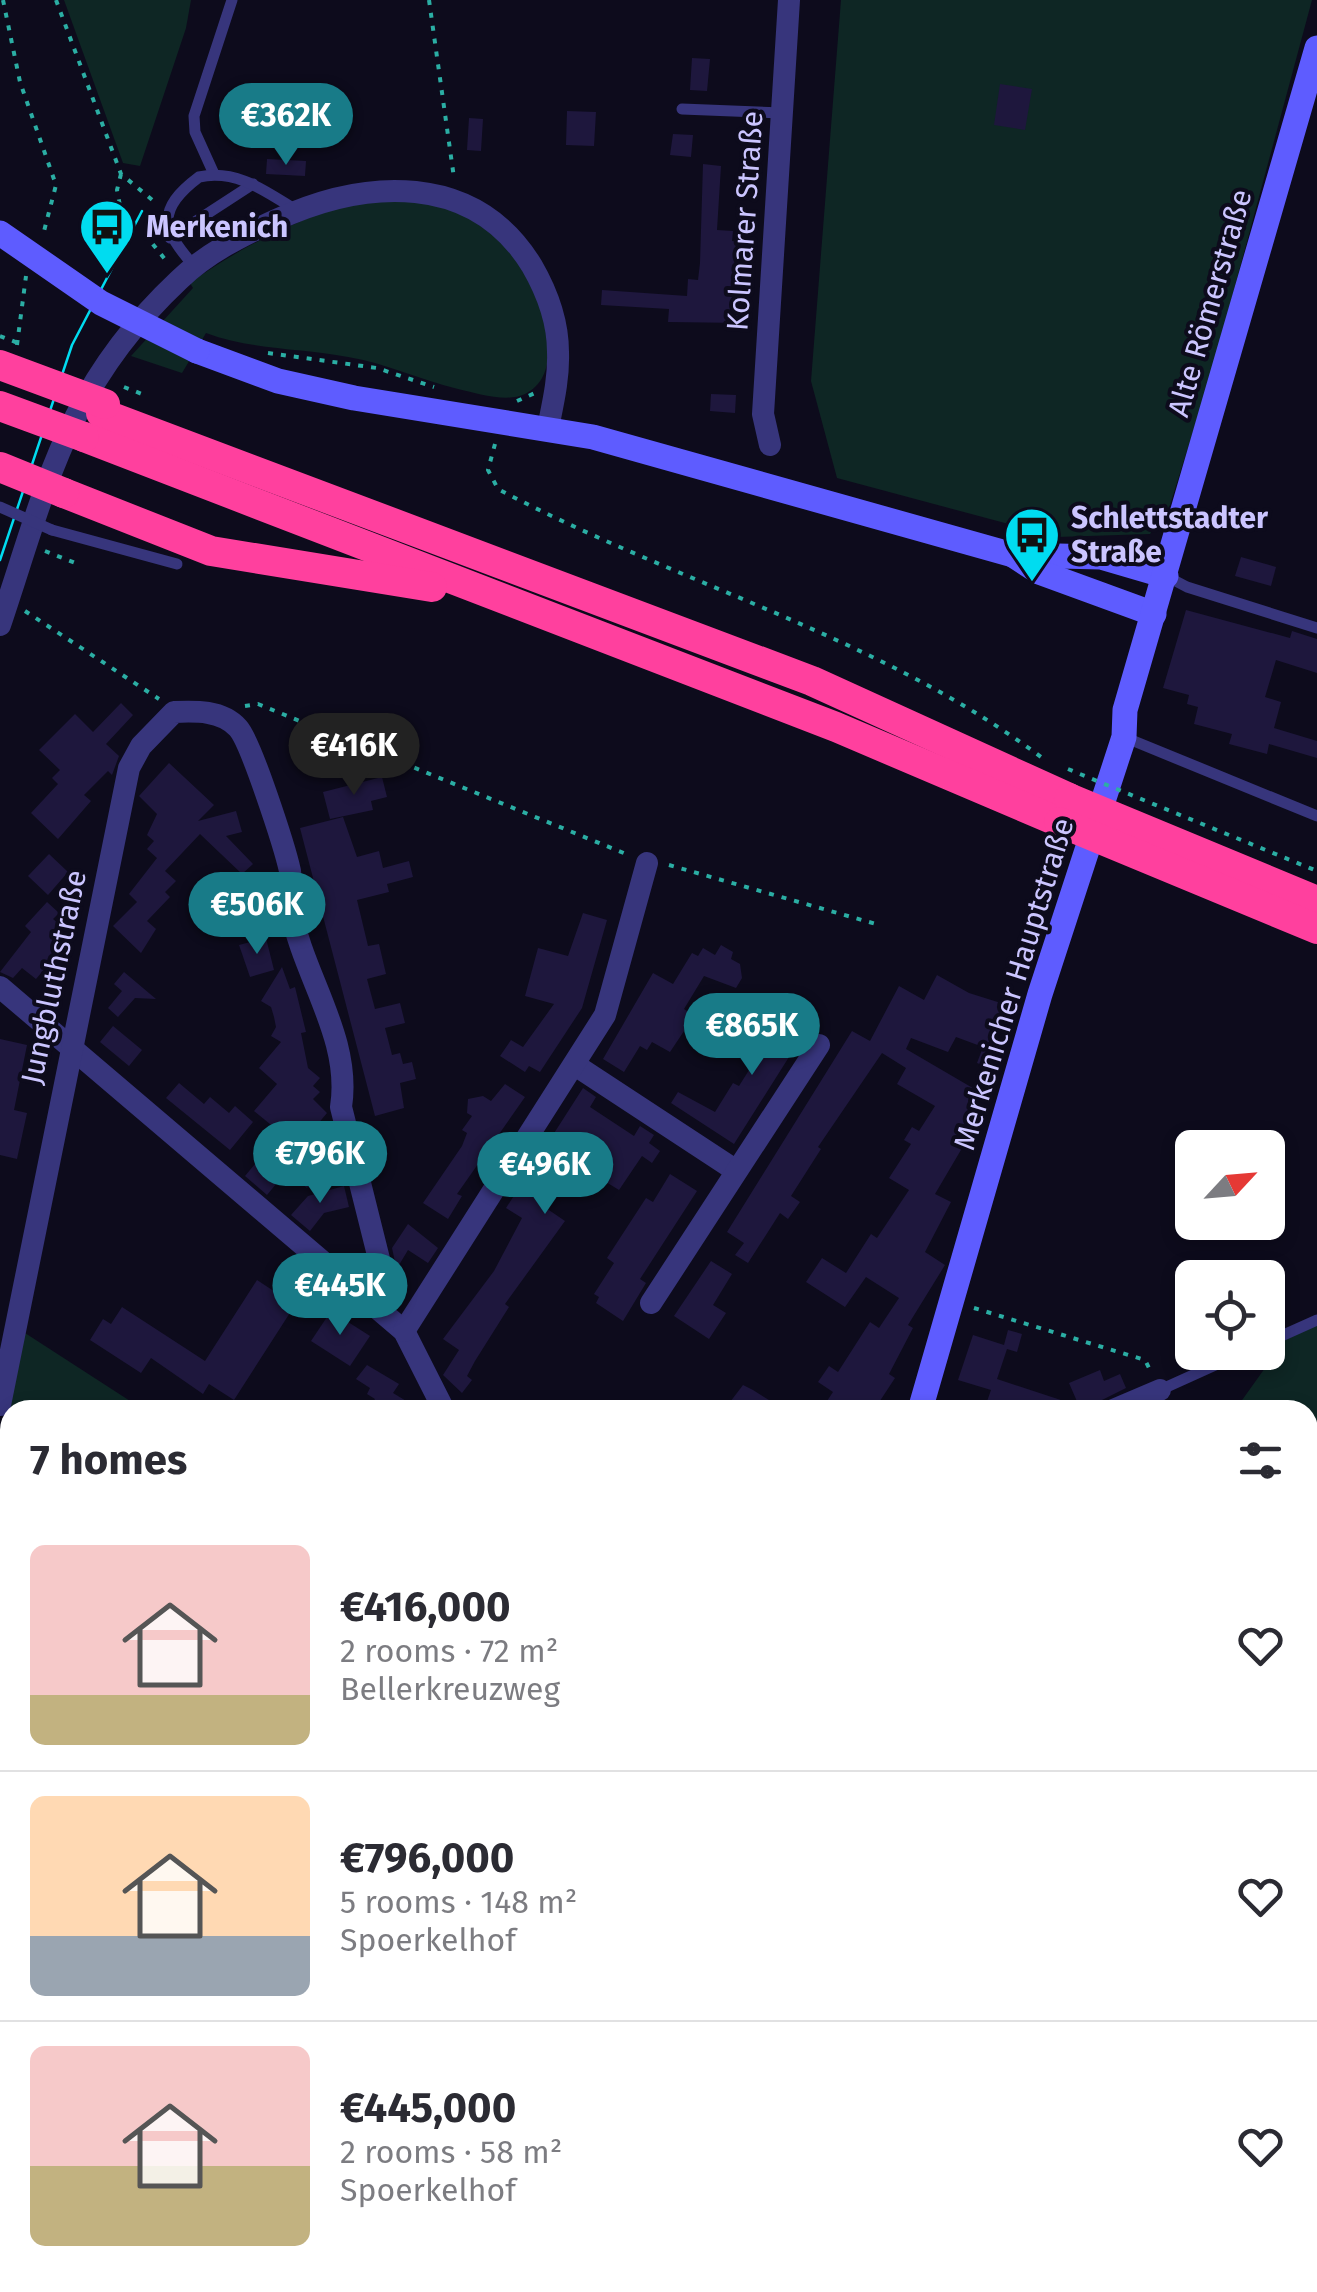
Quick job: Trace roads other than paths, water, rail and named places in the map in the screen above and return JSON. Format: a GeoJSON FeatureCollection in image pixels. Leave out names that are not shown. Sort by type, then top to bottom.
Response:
{"type":"FeatureCollection","features":[{"type":"Feature","properties":{"kind":"highway"},"geometry":{"type":"LineString","coordinates":[[8,362],[101,409],[555,617],[836,727],[1069,798],[1317,930]]}},
{"type":"Feature","properties":{"kind":"highway"},"geometry":{"type":"LineString","coordinates":[[0,406],[101,409],[812,681],[1069,798],[1317,901]]}},
{"type":"Feature","properties":{"kind":"highway"},"geometry":{"type":"LineString","coordinates":[[0,468],[211,551],[402,579],[555,617]]}},
{"type":"Feature","properties":{"kind":"street","name":"Kolmarer Straße"},"geometry":{"type":"LineString","coordinates":[[770,445],[763,414],[789,0]]}},
{"type":"Feature","properties":{"kind":"street","name":"Alte Römerstraße"},"geometry":{"type":"LineString","coordinates":[[1166,576],[1317,48]]}},
{"type":"Feature","properties":{"kind":"street"},"geometry":{"type":"LineString","coordinates":[[4,614],[53,463],[96,374],[131,329],[195,267],[239,236],[296,210],[352,192],[386,188],[428,192],[456,200],[503,231],[538,278],[555,324],[555,393],[548,428]]}},
{"type":"Feature","properties":{"kind":"street"},"geometry":{"type":"LineString","coordinates":[[0,233],[101,303],[197,352],[278,381],[505,427],[548,428],[742,476],[1012,555],[1102,557],[1166,576]]}},
{"type":"Feature","properties":{"kind":"street"},"geometry":{"type":"LineString","coordinates":[[1012,555],[1039,572],[1154,614]]}},
{"type":"Feature","properties":{"kind":"street","name":"Merkenicher Hauptstraße"},"geometry":{"type":"LineString","coordinates":[[923,1400],[955,1302],[1040,994],[1124,737],[1125,710],[1166,576]]}},
{"type":"Feature","properties":{"kind":"street","name":"Jungbluthstraße"},"geometry":{"type":"LineString","coordinates":[[1,1400],[69,1048],[130,768],[141,746],[183,712],[222,716],[238,727],[250,747],[290,874],[291,908],[304,955],[324,1001],[345,1083],[341,1106],[386,1284],[375,1305]]}},
{"type":"Feature","properties":{"kind":"street"},"geometry":{"type":"LineString","coordinates":[[404,1331],[605,1015],[647,863]]}},
{"type":"Feature","properties":{"kind":"street"},"geometry":{"type":"LineString","coordinates":[[0,988],[404,1331],[439,1400]]}},
{"type":"Feature","properties":{"kind":"street"},"geometry":{"type":"LineString","coordinates":[[651,1303],[820,1045]]}},
{"type":"Feature","properties":{"kind":"street"},"geometry":{"type":"LineString","coordinates":[[575,1065],[736,1170]]}},
{"type":"Feature","properties":{"kind":"street"},"geometry":{"type":"LineString","coordinates":[[1136,1400],[1160,1390]]}},
{"type":"Feature","properties":{"kind":"lane"},"geometry":{"type":"LineString","coordinates":[[214,174],[194,132],[194,116],[232,0]]}},
{"type":"Feature","properties":{"kind":"lane"},"geometry":{"type":"LineString","coordinates":[[682,109],[782,113]]}},
{"type":"Feature","properties":{"kind":"lane"},"geometry":{"type":"LineString","coordinates":[[195,267],[170,238],[166,225],[172,202],[198,177],[214,174],[253,184],[296,210]]}},
{"type":"Feature","properties":{"kind":"lane"},"geometry":{"type":"LineString","coordinates":[[170,238],[253,184]]}},
{"type":"Feature","properties":{"kind":"lane"},"geometry":{"type":"LineString","coordinates":[[0,507],[52,530],[176,564]]}},
{"type":"Feature","properties":{"kind":"lane"},"geometry":{"type":"LineString","coordinates":[[1166,576],[1187,587],[1317,628]]}},
{"type":"Feature","properties":{"kind":"lane"},"geometry":{"type":"LineString","coordinates":[[1124,737],[1317,816]]}},
{"type":"Feature","properties":{"kind":"lane"},"geometry":{"type":"LineString","coordinates":[[1285,1334],[1317,1320]]}},
{"type":"Feature","properties":{"kind":"lane"},"geometry":{"type":"LineString","coordinates":[[1160,1390],[1204,1370]]}},
{"type":"Feature","properties":{"kind":"tram line"},"geometry":{"type":"LineString","coordinates":[[0,560],[72,345],[142,211]]}},
{"type":"Feature","properties":{"kind":"place","name":"Merkenich"},"geometry":{"type":"Point","coordinates":[107,276]}},
{"type":"Feature","properties":{"kind":"place","name":"Schlettstadter Straße"},"geometry":{"type":"Point","coordinates":[1032,584]}}]}
